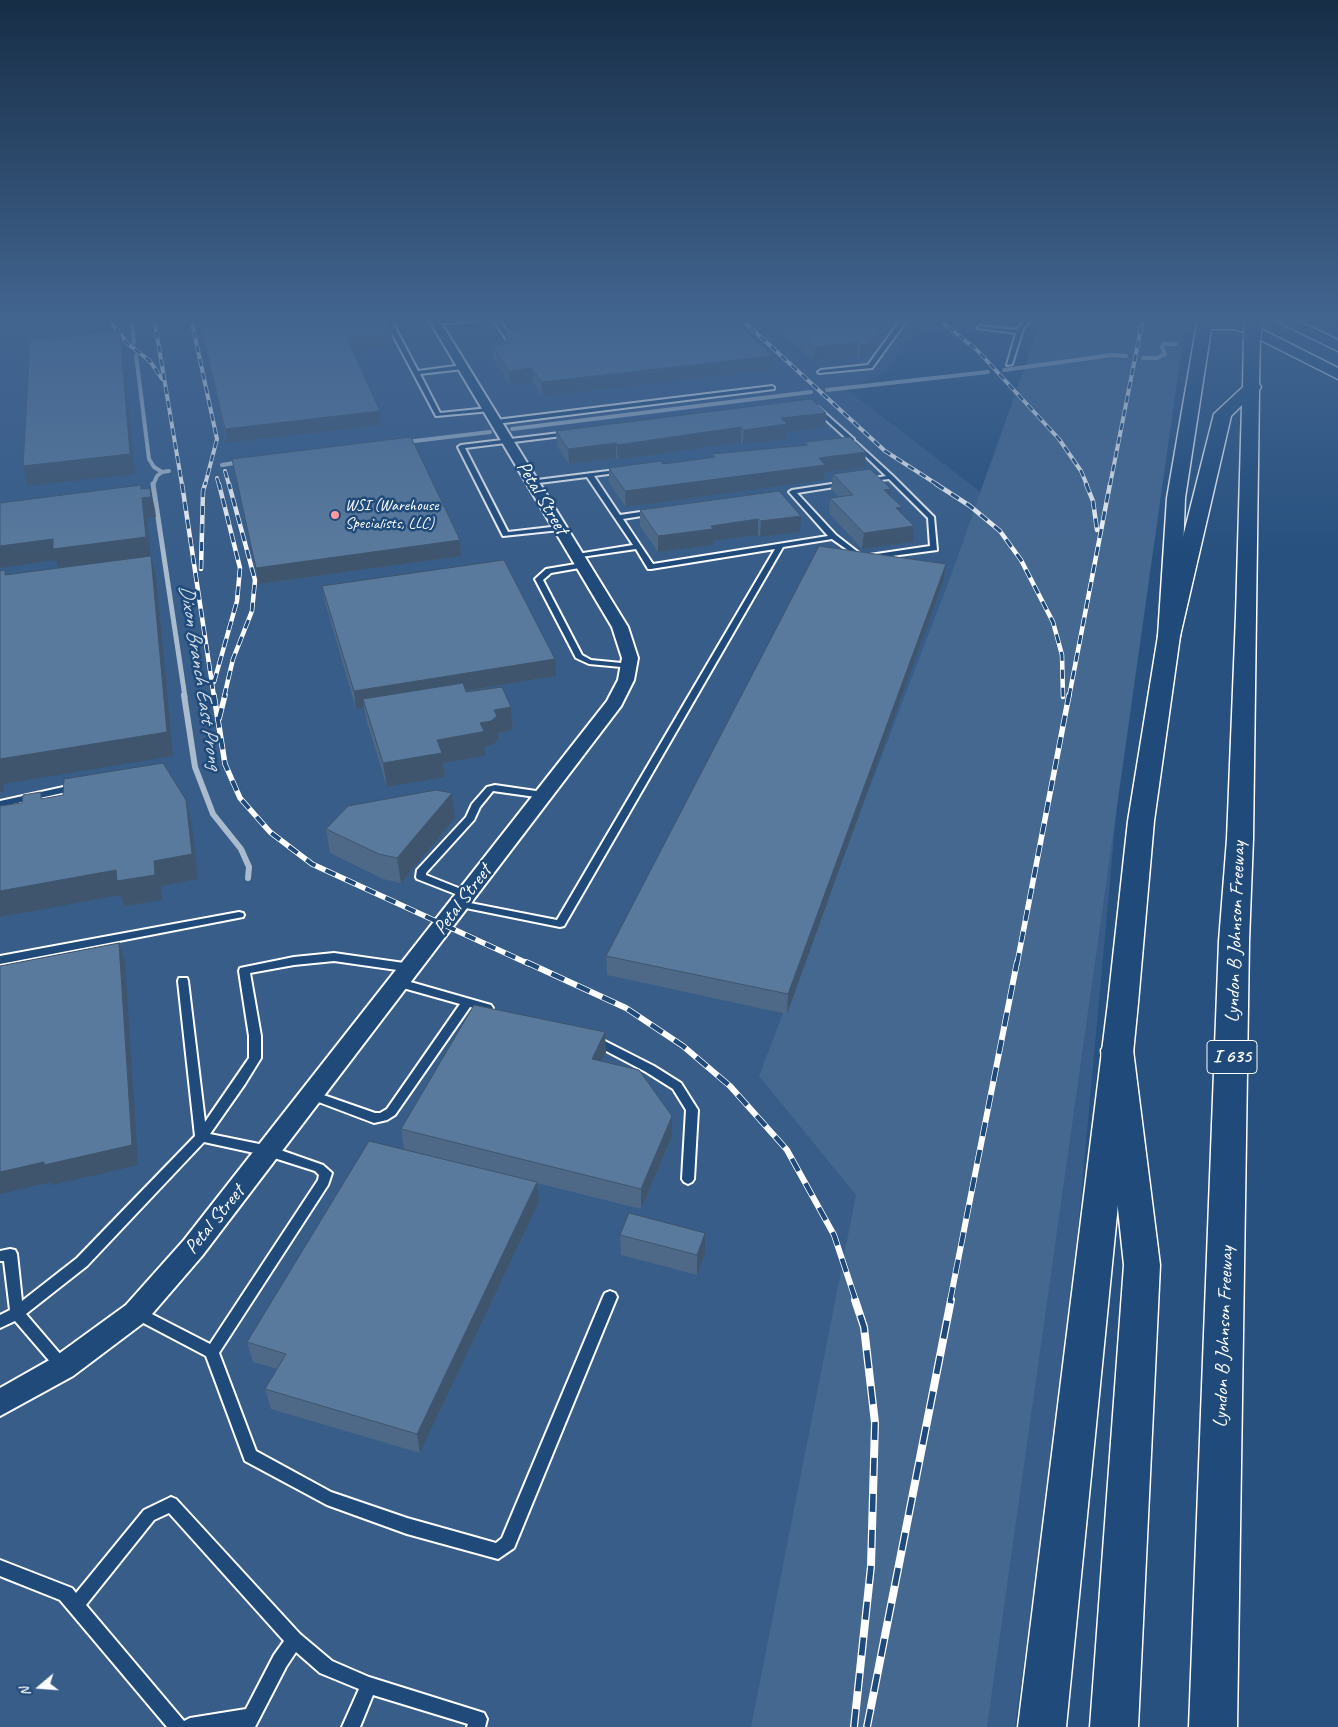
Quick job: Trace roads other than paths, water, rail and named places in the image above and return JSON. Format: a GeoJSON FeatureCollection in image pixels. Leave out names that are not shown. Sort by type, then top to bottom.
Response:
{"type":"FeatureCollection","features":[{"type":"Feature","properties":{"kind":"main road"},"geometry":{"type":"LineString","coordinates":[[1169,636],[1176,498],[1192,399]]}},
{"type":"Feature","properties":{"kind":"main road"},"geometry":{"type":"LineString","coordinates":[[1042,1727],[1141,821],[1169,636],[1223,414],[1240,399]]}},
{"type":"Feature","properties":{"kind":"main road","name":"Lyndon B Johnson Freeway"},"geometry":{"type":"LineString","coordinates":[[1213,1727],[1234,941],[1240,839],[1253,399]]}},
{"type":"Feature","properties":{"kind":"main road"},"geometry":{"type":"LineString","coordinates":[[1114,1727],[1142,1265],[1117,1050]]}},
{"type":"Feature","properties":{"kind":"street","name":"Petal Street"},"geometry":{"type":"LineString","coordinates":[[0,1403],[63,1367],[136,1313],[193,1248],[464,900],[615,702],[626,680],[630,658],[620,627],[482,399]]}},
{"type":"Feature","properties":{"kind":"lane"},"geometry":{"type":"LineString","coordinates":[[429,399],[438,415],[492,416],[666,399]]}},
{"type":"Feature","properties":{"kind":"lane"},"geometry":{"type":"LineString","coordinates":[[792,492],[833,538],[862,558],[934,548],[932,518],[852,440],[811,404]]}},
{"type":"Feature","properties":{"kind":"lane"},"geometry":{"type":"LineString","coordinates":[[560,528],[506,534],[461,447],[576,433]]}},
{"type":"Feature","properties":{"kind":"lane"},"geometry":{"type":"LineString","coordinates":[[833,442],[852,440]]}},
{"type":"Feature","properties":{"kind":"lane"},"geometry":{"type":"LineString","coordinates":[[532,482],[628,469]]}},
{"type":"Feature","properties":{"kind":"lane"},"geometry":{"type":"LineString","coordinates":[[589,474],[651,567],[833,538]]}},
{"type":"Feature","properties":{"kind":"lane"},"geometry":{"type":"LineString","coordinates":[[782,494],[891,477]]}},
{"type":"Feature","properties":{"kind":"lane"},"geometry":{"type":"LineString","coordinates":[[618,518],[666,510]]}},
{"type":"Feature","properties":{"kind":"lane"},"geometry":{"type":"LineString","coordinates":[[543,795],[496,788],[490,789],[475,806],[471,818],[421,872],[421,877],[464,900],[560,924],[781,545]]}},
{"type":"Feature","properties":{"kind":"lane"},"geometry":{"type":"LineString","coordinates":[[629,666],[589,662],[579,656],[539,579],[549,571],[580,561],[638,547]]}},
{"type":"Feature","properties":{"kind":"lane"},"geometry":{"type":"LineString","coordinates":[[0,804],[90,784]]}},
{"type":"Feature","properties":{"kind":"lane"},"geometry":{"type":"LineString","coordinates":[[0,960],[239,915]]}},
{"type":"Feature","properties":{"kind":"lane"},"geometry":{"type":"LineString","coordinates":[[0,1322],[17,1313],[82,1262],[201,1137],[255,1058],[255,1036],[244,972],[294,961],[334,957],[405,975],[467,1002],[502,1012]]}},
{"type":"Feature","properties":{"kind":"lane"},"geometry":{"type":"LineString","coordinates":[[183,982],[201,1137]]}},
{"type":"Feature","properties":{"kind":"lane"},"geometry":{"type":"LineString","coordinates":[[312,1095],[374,1118],[383,1117],[391,1112],[467,1002]]}},
{"type":"Feature","properties":{"kind":"lane"},"geometry":{"type":"LineString","coordinates":[[581,1035],[650,1069],[677,1086],[692,1110],[688,1179]]}},
{"type":"Feature","properties":{"kind":"lane"},"geometry":{"type":"LineString","coordinates":[[201,1137],[269,1151],[320,1168],[326,1173],[324,1181],[212,1352]]}},
{"type":"Feature","properties":{"kind":"lane"},"geometry":{"type":"LineString","coordinates":[[0,1256],[10,1254],[17,1313],[63,1367]]}},
{"type":"Feature","properties":{"kind":"lane"},"geometry":{"type":"LineString","coordinates":[[136,1313],[212,1352],[250,1456],[327,1498],[407,1526],[498,1551],[508,1543],[610,1297]]}},
{"type":"Feature","properties":{"kind":"lane"},"geometry":{"type":"LineString","coordinates":[[76,1606],[149,1515],[171,1504],[294,1640],[326,1667],[369,1685],[478,1719],[476,1727]]}},
{"type":"Feature","properties":{"kind":"lane"},"geometry":{"type":"LineString","coordinates":[[0,1568],[66,1594],[178,1727]]}},
{"type":"Feature","properties":{"kind":"lane"},"geometry":{"type":"LineString","coordinates":[[190,1727],[249,1722],[280,1661],[294,1640]]}},
{"type":"Feature","properties":{"kind":"lane"},"geometry":{"type":"LineString","coordinates":[[351,1727],[369,1685]]}},
{"type":"Feature","properties":{"kind":"waterway","name":"Dixon Branch East Prong"},"geometry":{"type":"LineString","coordinates":[[141,399],[149,459],[154,467],[162,472]]}},
{"type":"Feature","properties":{"kind":"waterway","name":"Dixon Branch East Prong"},"geometry":{"type":"LineString","coordinates":[[512,429],[758,399]]}},
{"type":"Feature","properties":{"kind":"waterway","name":"Dixon Branch East Prong"},"geometry":{"type":"LineString","coordinates":[[406,442],[490,432]]}},
{"type":"Feature","properties":{"kind":"waterway","name":"Dixon Branch East Prong"},"geometry":{"type":"LineString","coordinates":[[222,465],[240,462]]}},
{"type":"Feature","properties":{"kind":"waterway","name":"Dixon Branch East Prong"},"geometry":{"type":"LineString","coordinates":[[162,472],[169,471]]}},
{"type":"Feature","properties":{"kind":"waterway","name":"Dixon Branch East Prong"},"geometry":{"type":"LineString","coordinates":[[153,485],[157,476],[162,472]]}},
{"type":"Feature","properties":{"kind":"waterway","name":"Dixon Branch East Prong"},"geometry":{"type":"LineString","coordinates":[[153,485],[185,697]]}},
{"type":"Feature","properties":{"kind":"waterway","name":"Dixon Branch East Prong"},"geometry":{"type":"LineString","coordinates":[[184,695],[195,767],[213,814],[241,849],[249,867],[248,878]]}},
{"type":"Feature","properties":{"kind":"railway"},"geometry":{"type":"LineString","coordinates":[[168,399],[182,485]]}},
{"type":"Feature","properties":{"kind":"railway"},"geometry":{"type":"LineString","coordinates":[[205,485],[217,439],[208,399]]}},
{"type":"Feature","properties":{"kind":"railway"},"geometry":{"type":"LineString","coordinates":[[828,399],[885,451],[938,485]]}},
{"type":"Feature","properties":{"kind":"railway"},"geometry":{"type":"LineString","coordinates":[[1022,399],[1059,439],[1081,471],[1087,485]]}},
{"type":"Feature","properties":{"kind":"railway"},"geometry":{"type":"LineString","coordinates":[[1110,485],[1127,399]]}},
{"type":"Feature","properties":{"kind":"railway"},"geometry":{"type":"LineString","coordinates":[[225,471],[229,485]]}},
{"type":"Feature","properties":{"kind":"railway"},"geometry":{"type":"LineString","coordinates":[[217,478],[219,485]]}},
{"type":"Feature","properties":{"kind":"railway"},"geometry":{"type":"LineString","coordinates":[[182,484],[214,697]]}},
{"type":"Feature","properties":{"kind":"railway"},"geometry":{"type":"LineString","coordinates":[[201,569],[203,491],[205,484]]}},
{"type":"Feature","properties":{"kind":"railway"},"geometry":{"type":"LineString","coordinates":[[214,682],[237,601],[240,568],[219,484]]}},
{"type":"Feature","properties":{"kind":"railway"},"geometry":{"type":"LineString","coordinates":[[224,697],[233,659],[252,611],[255,580],[229,484]]}},
{"type":"Feature","properties":{"kind":"railway"},"geometry":{"type":"LineString","coordinates":[[936,484],[970,506],[1000,531],[1021,560],[1053,622],[1062,655],[1063,697]]}},
{"type":"Feature","properties":{"kind":"railway"},"geometry":{"type":"LineString","coordinates":[[1086,484],[1093,501],[1097,530]]}},
{"type":"Feature","properties":{"kind":"railway"},"geometry":{"type":"LineString","coordinates":[[1069,697],[1110,484]]}},
{"type":"Feature","properties":{"kind":"railway"},"geometry":{"type":"LineString","coordinates":[[214,695],[225,764],[240,798],[270,832],[312,864],[529,964]]}},
{"type":"Feature","properties":{"kind":"railway"},"geometry":{"type":"LineString","coordinates":[[219,719],[225,695]]}},
{"type":"Feature","properties":{"kind":"railway"},"geometry":{"type":"LineString","coordinates":[[1017,964],[1069,695]]}},
{"type":"Feature","properties":{"kind":"railway"},"geometry":{"type":"LineString","coordinates":[[526,962],[626,1008],[683,1046],[730,1086],[787,1150],[834,1235],[856,1301]]}},
{"type":"Feature","properties":{"kind":"railway"},"geometry":{"type":"LineString","coordinates":[[950,1301],[1017,962]]}},
{"type":"Feature","properties":{"kind":"railway"},"geometry":{"type":"LineString","coordinates":[[854,1727],[871,1566],[875,1423],[864,1327],[855,1300]]}},
{"type":"Feature","properties":{"kind":"railway"},"geometry":{"type":"LineString","coordinates":[[867,1727],[951,1300]]}},
{"type":"Feature","properties":{"kind":"place","name":"WSI (Warehouse Specialists, LLC)"},"geometry":{"type":"Point","coordinates":[335,515]}}]}
